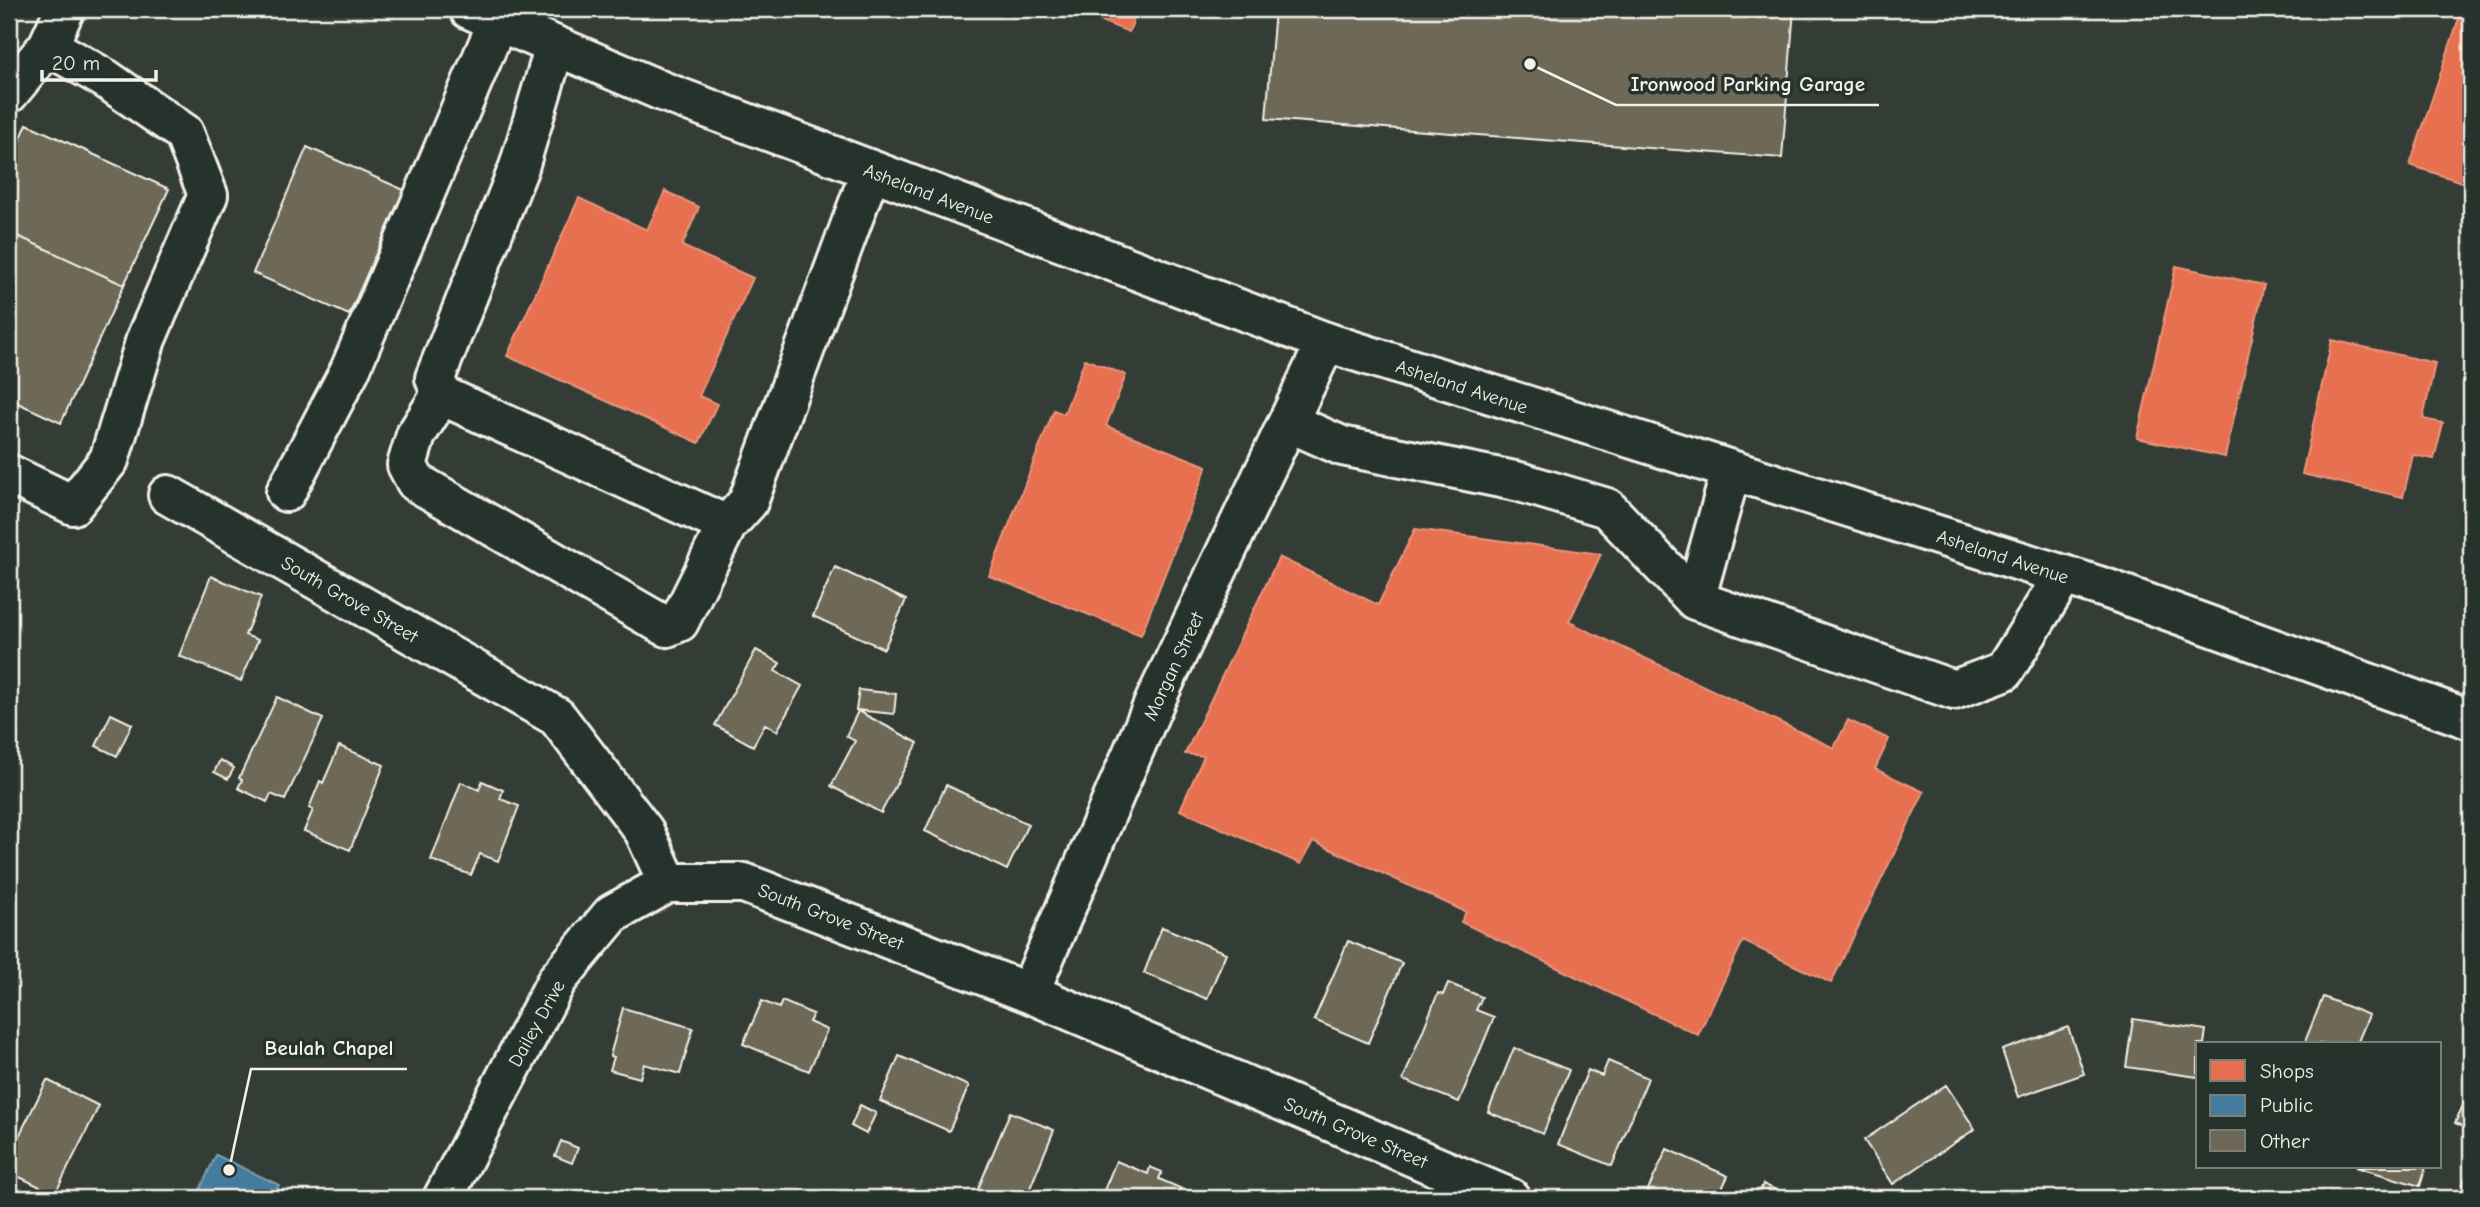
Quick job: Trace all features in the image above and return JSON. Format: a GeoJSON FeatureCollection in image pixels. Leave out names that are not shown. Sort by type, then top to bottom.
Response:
{"type":"FeatureCollection","features":[{"type":"Feature","properties":{"kind":"street"},"geometry":{"type":"LineString","coordinates":[[9,93],[48,46],[65,9]]}},
{"type":"Feature","properties":{"kind":"street"},"geometry":{"type":"LineString","coordinates":[[286,492],[351,370],[483,15]]}},
{"type":"Feature","properties":{"kind":"street","name":"Asheland Avenue"},"geometry":{"type":"LineString","coordinates":[[483,15],[662,91],[1326,342],[2117,592],[2471,720]]}},
{"type":"Feature","properties":{"kind":"street"},"geometry":{"type":"LineString","coordinates":[[9,474],[73,505],[109,460],[146,339],[208,195],[184,133],[106,79],[48,46]]}},
{"type":"Feature","properties":{"kind":"street"},"geometry":{"type":"LineString","coordinates":[[555,46],[519,167],[435,378],[441,395],[727,525]]}},
{"type":"Feature","properties":{"kind":"street"},"geometry":{"type":"LineString","coordinates":[[441,395],[416,435],[410,455],[407,466],[416,482],[667,627],[679,622],[727,525],[748,502],[872,170]]}},
{"type":"Feature","properties":{"kind":"street","name":"Morgan Street"},"geometry":{"type":"LineString","coordinates":[[1029,993],[1155,701],[1326,342]]}},
{"type":"Feature","properties":{"kind":"street"},"geometry":{"type":"LineString","coordinates":[[1288,422],[1342,446],[1520,482],[1607,508],[1695,600],[1954,690],[2004,671],[2064,575]]}},
{"type":"Feature","properties":{"kind":"street"},"geometry":{"type":"LineString","coordinates":[[1695,600],[1731,471]]}},
{"type":"Feature","properties":{"kind":"street","name":"South Grove Street"},"geometry":{"type":"LineString","coordinates":[[168,495],[557,717],[644,831],[668,883],[744,883],[1029,993],[1510,1198]]}},
{"type":"Feature","properties":{"kind":"street","name":"Dailey Drive"},"geometry":{"type":"LineString","coordinates":[[443,1198],[557,980],[612,914],[668,883]]}},
{"type":"Feature","properties":{"kind":"building: Shops"},"geometry":{"type":"Polygon","coordinates":[[[1070,9],[1138,9],[1129,32],[1070,9]]]}},
{"type":"Feature","properties":{"kind":"building: Shops"},"geometry":{"type":"Polygon","coordinates":[[[2462,9],[2471,9],[2471,185],[2410,165],[2462,9]]]}},
{"type":"Feature","properties":{"kind":"building: Shops"},"geometry":{"type":"Polygon","coordinates":[[[665,191],[699,207],[682,246],[753,278],[699,396],[717,404],[699,443],[507,356],[579,198],[647,230],[665,191]]]}},
{"type":"Feature","properties":{"kind":"building: Shops"},"geometry":{"type":"Polygon","coordinates":[[[2176,266],[2264,285],[2225,457],[2137,438],[2176,266]]]}},
{"type":"Feature","properties":{"kind":"building: Shops"},"geometry":{"type":"Polygon","coordinates":[[[2332,340],[2435,363],[2423,419],[2443,423],[2434,459],[2413,455],[2403,497],[2302,474],[2332,340]]]}},
{"type":"Feature","properties":{"kind":"building: Shops"},"geometry":{"type":"Polygon","coordinates":[[[1085,359],[1126,375],[1106,426],[1207,466],[1141,635],[989,576],[1054,410],[1064,414],[1085,359]]]}},
{"type":"Feature","properties":{"kind":"building: Shops"},"geometry":{"type":"Polygon","coordinates":[[[1415,529],[1601,554],[1569,622],[1834,748],[1848,720],[1889,739],[1875,769],[1924,792],[1831,983],[1743,941],[1698,1035],[1461,922],[1466,912],[1313,841],[1301,864],[1180,810],[1204,756],[1185,754],[1279,557],[1378,605],[1415,529]]]}},
{"type":"Feature","properties":{"kind":"building: Public"},"geometry":{"type":"Polygon","coordinates":[[[216,1155],[279,1185],[273,1198],[196,1198],[216,1155]]]}},
{"type":"Feature","properties":{"kind":"building: Other"},"geometry":{"type":"Polygon","coordinates":[[[1275,9],[1794,9],[1782,158],[1266,119],[1275,9]]]}},
{"type":"Feature","properties":{"kind":"building: Other"},"geometry":{"type":"Polygon","coordinates":[[[27,124],[169,189],[124,285],[9,232],[9,165],[27,124]]]}},
{"type":"Feature","properties":{"kind":"building: Other"},"geometry":{"type":"Polygon","coordinates":[[[307,147],[404,190],[349,315],[253,273],[307,147]]]}},
{"type":"Feature","properties":{"kind":"building: Other"},"geometry":{"type":"Polygon","coordinates":[[[9,232],[124,285],[61,423],[9,399],[9,232]]]}},
{"type":"Feature","properties":{"kind":"building: Other"},"geometry":{"type":"Polygon","coordinates":[[[835,567],[906,600],[884,649],[813,616],[835,567]]]}},
{"type":"Feature","properties":{"kind":"building: Other"},"geometry":{"type":"Polygon","coordinates":[[[211,576],[261,597],[245,635],[258,640],[241,681],[179,656],[211,576]]]}},
{"type":"Feature","properties":{"kind":"building: Other"},"geometry":{"type":"Polygon","coordinates":[[[756,650],[780,663],[775,671],[802,686],[777,731],[765,724],[753,746],[715,725],[756,650]]]}},
{"type":"Feature","properties":{"kind":"building: Other"},"geometry":{"type":"Polygon","coordinates":[[[859,690],[896,694],[894,714],[856,710],[859,690]]]}},
{"type":"Feature","properties":{"kind":"building: Other"},"geometry":{"type":"Polygon","coordinates":[[[277,697],[323,719],[285,800],[271,794],[267,802],[238,788],[242,780],[239,778],[277,697]]]}},
{"type":"Feature","properties":{"kind":"building: Other"},"geometry":{"type":"Polygon","coordinates":[[[858,711],[918,743],[881,813],[831,786],[855,741],[846,736],[858,711]]]}},
{"type":"Feature","properties":{"kind":"building: Other"},"geometry":{"type":"Polygon","coordinates":[[[111,714],[132,724],[117,756],[96,746],[111,714]]]}},
{"type":"Feature","properties":{"kind":"building: Other"},"geometry":{"type":"Polygon","coordinates":[[[339,746],[384,765],[350,850],[304,831],[313,810],[309,808],[320,781],[323,783],[339,746]]]}},
{"type":"Feature","properties":{"kind":"building: Other"},"geometry":{"type":"Polygon","coordinates":[[[220,760],[234,768],[228,779],[214,772],[220,760]]]}},
{"type":"Feature","properties":{"kind":"building: Other"},"geometry":{"type":"Polygon","coordinates":[[[482,781],[503,790],[500,799],[519,806],[498,861],[480,854],[471,875],[431,860],[461,782],[479,790],[482,781]]]}},
{"type":"Feature","properties":{"kind":"building: Other"},"geometry":{"type":"Polygon","coordinates":[[[946,785],[1028,824],[1007,870],[925,831],[946,785]]]}},
{"type":"Feature","properties":{"kind":"building: Other"},"geometry":{"type":"Polygon","coordinates":[[[1162,927],[1226,953],[1207,999],[1144,973],[1162,927]]]}},
{"type":"Feature","properties":{"kind":"building: Other"},"geometry":{"type":"Polygon","coordinates":[[[1348,941],[1402,963],[1368,1043],[1314,1020],[1348,941]]]}},
{"type":"Feature","properties":{"kind":"building: Other"},"geometry":{"type":"Polygon","coordinates":[[[1448,983],[1482,997],[1476,1010],[1494,1017],[1459,1102],[1403,1080],[1438,993],[1443,995],[1448,983]]]}},
{"type":"Feature","properties":{"kind":"building: Other"},"geometry":{"type":"Polygon","coordinates":[[[2323,997],[2369,1015],[2358,1042],[2305,1042],[2323,997]]]}},
{"type":"Feature","properties":{"kind":"building: Other"},"geometry":{"type":"Polygon","coordinates":[[[762,1001],[779,1008],[782,1001],[813,1014],[809,1022],[827,1030],[809,1071],[743,1044],[762,1001]]]}},
{"type":"Feature","properties":{"kind":"building: Other"},"geometry":{"type":"Polygon","coordinates":[[[623,1008],[693,1028],[680,1074],[644,1064],[640,1078],[610,1070],[614,1057],[610,1056],[623,1008]]]}},
{"type":"Feature","properties":{"kind":"building: Other"},"geometry":{"type":"Polygon","coordinates":[[[2133,1019],[2206,1030],[2204,1042],[2196,1042],[2196,1077],[2126,1067],[2133,1019]]]}},
{"type":"Feature","properties":{"kind":"building: Other"},"geometry":{"type":"Polygon","coordinates":[[[2068,1027],[2084,1074],[2018,1097],[2002,1050],[2068,1027]]]}},
{"type":"Feature","properties":{"kind":"building: Other"},"geometry":{"type":"Polygon","coordinates":[[[1514,1048],[1569,1070],[1543,1134],[1488,1112],[1514,1048]]]}},
{"type":"Feature","properties":{"kind":"building: Other"},"geometry":{"type":"Polygon","coordinates":[[[899,1056],[969,1086],[949,1131],[880,1101],[899,1056]]]}},
{"type":"Feature","properties":{"kind":"building: Other"},"geometry":{"type":"Polygon","coordinates":[[[1608,1061],[1648,1078],[1612,1166],[1558,1144],[1588,1070],[1602,1076],[1608,1061]]]}},
{"type":"Feature","properties":{"kind":"building: Other"},"geometry":{"type":"Polygon","coordinates":[[[47,1080],[99,1106],[55,1194],[9,1172],[9,1156],[47,1080]]]}},
{"type":"Feature","properties":{"kind":"building: Other"},"geometry":{"type":"Polygon","coordinates":[[[1946,1085],[1975,1129],[1893,1184],[1864,1140],[1946,1085]]]}},
{"type":"Feature","properties":{"kind":"building: Other"},"geometry":{"type":"Polygon","coordinates":[[[2465,1101],[2471,1103],[2471,1130],[2455,1123],[2465,1101]]]}},
{"type":"Feature","properties":{"kind":"building: Other"},"geometry":{"type":"Polygon","coordinates":[[[860,1105],[876,1113],[866,1134],[851,1126],[860,1105]]]}},
{"type":"Feature","properties":{"kind":"building: Other"},"geometry":{"type":"Polygon","coordinates":[[[1010,1112],[1054,1130],[1026,1198],[986,1198],[976,1194],[1010,1112]]]}},
{"type":"Feature","properties":{"kind":"building: Other"},"geometry":{"type":"Polygon","coordinates":[[[561,1141],[578,1148],[572,1163],[555,1156],[561,1141]]]}},
{"type":"Feature","properties":{"kind":"building: Other"},"geometry":{"type":"Polygon","coordinates":[[[1667,1149],[1728,1176],[1718,1197],[1721,1198],[1644,1198],[1667,1149]]]}},
{"type":"Feature","properties":{"kind":"building: Other"},"geometry":{"type":"Polygon","coordinates":[[[1116,1161],[1148,1174],[1150,1167],[1162,1172],[1159,1179],[1182,1189],[1178,1198],[1101,1198],[1116,1161]]]}},
{"type":"Feature","properties":{"kind":"building: Other"},"geometry":{"type":"Polygon","coordinates":[[[2359,1168],[2426,1168],[2420,1186],[2359,1168]]]}},
{"type":"Feature","properties":{"kind":"building: Other"},"geometry":{"type":"Polygon","coordinates":[[[2469,1170],[2471,1198],[2457,1198],[2469,1170]]]}},
{"type":"Feature","properties":{"kind":"building: Other"},"geometry":{"type":"Polygon","coordinates":[[[1763,1184],[1793,1198],[1757,1198],[1763,1184]]]}},
{"type":"Feature","properties":{"kind":"place","name":"Ironwood Parking Garage"},"geometry":{"type":"Point","coordinates":[1530,64]}},
{"type":"Feature","properties":{"kind":"place","name":"Beulah Chapel"},"geometry":{"type":"Point","coordinates":[229,1170]}}]}
